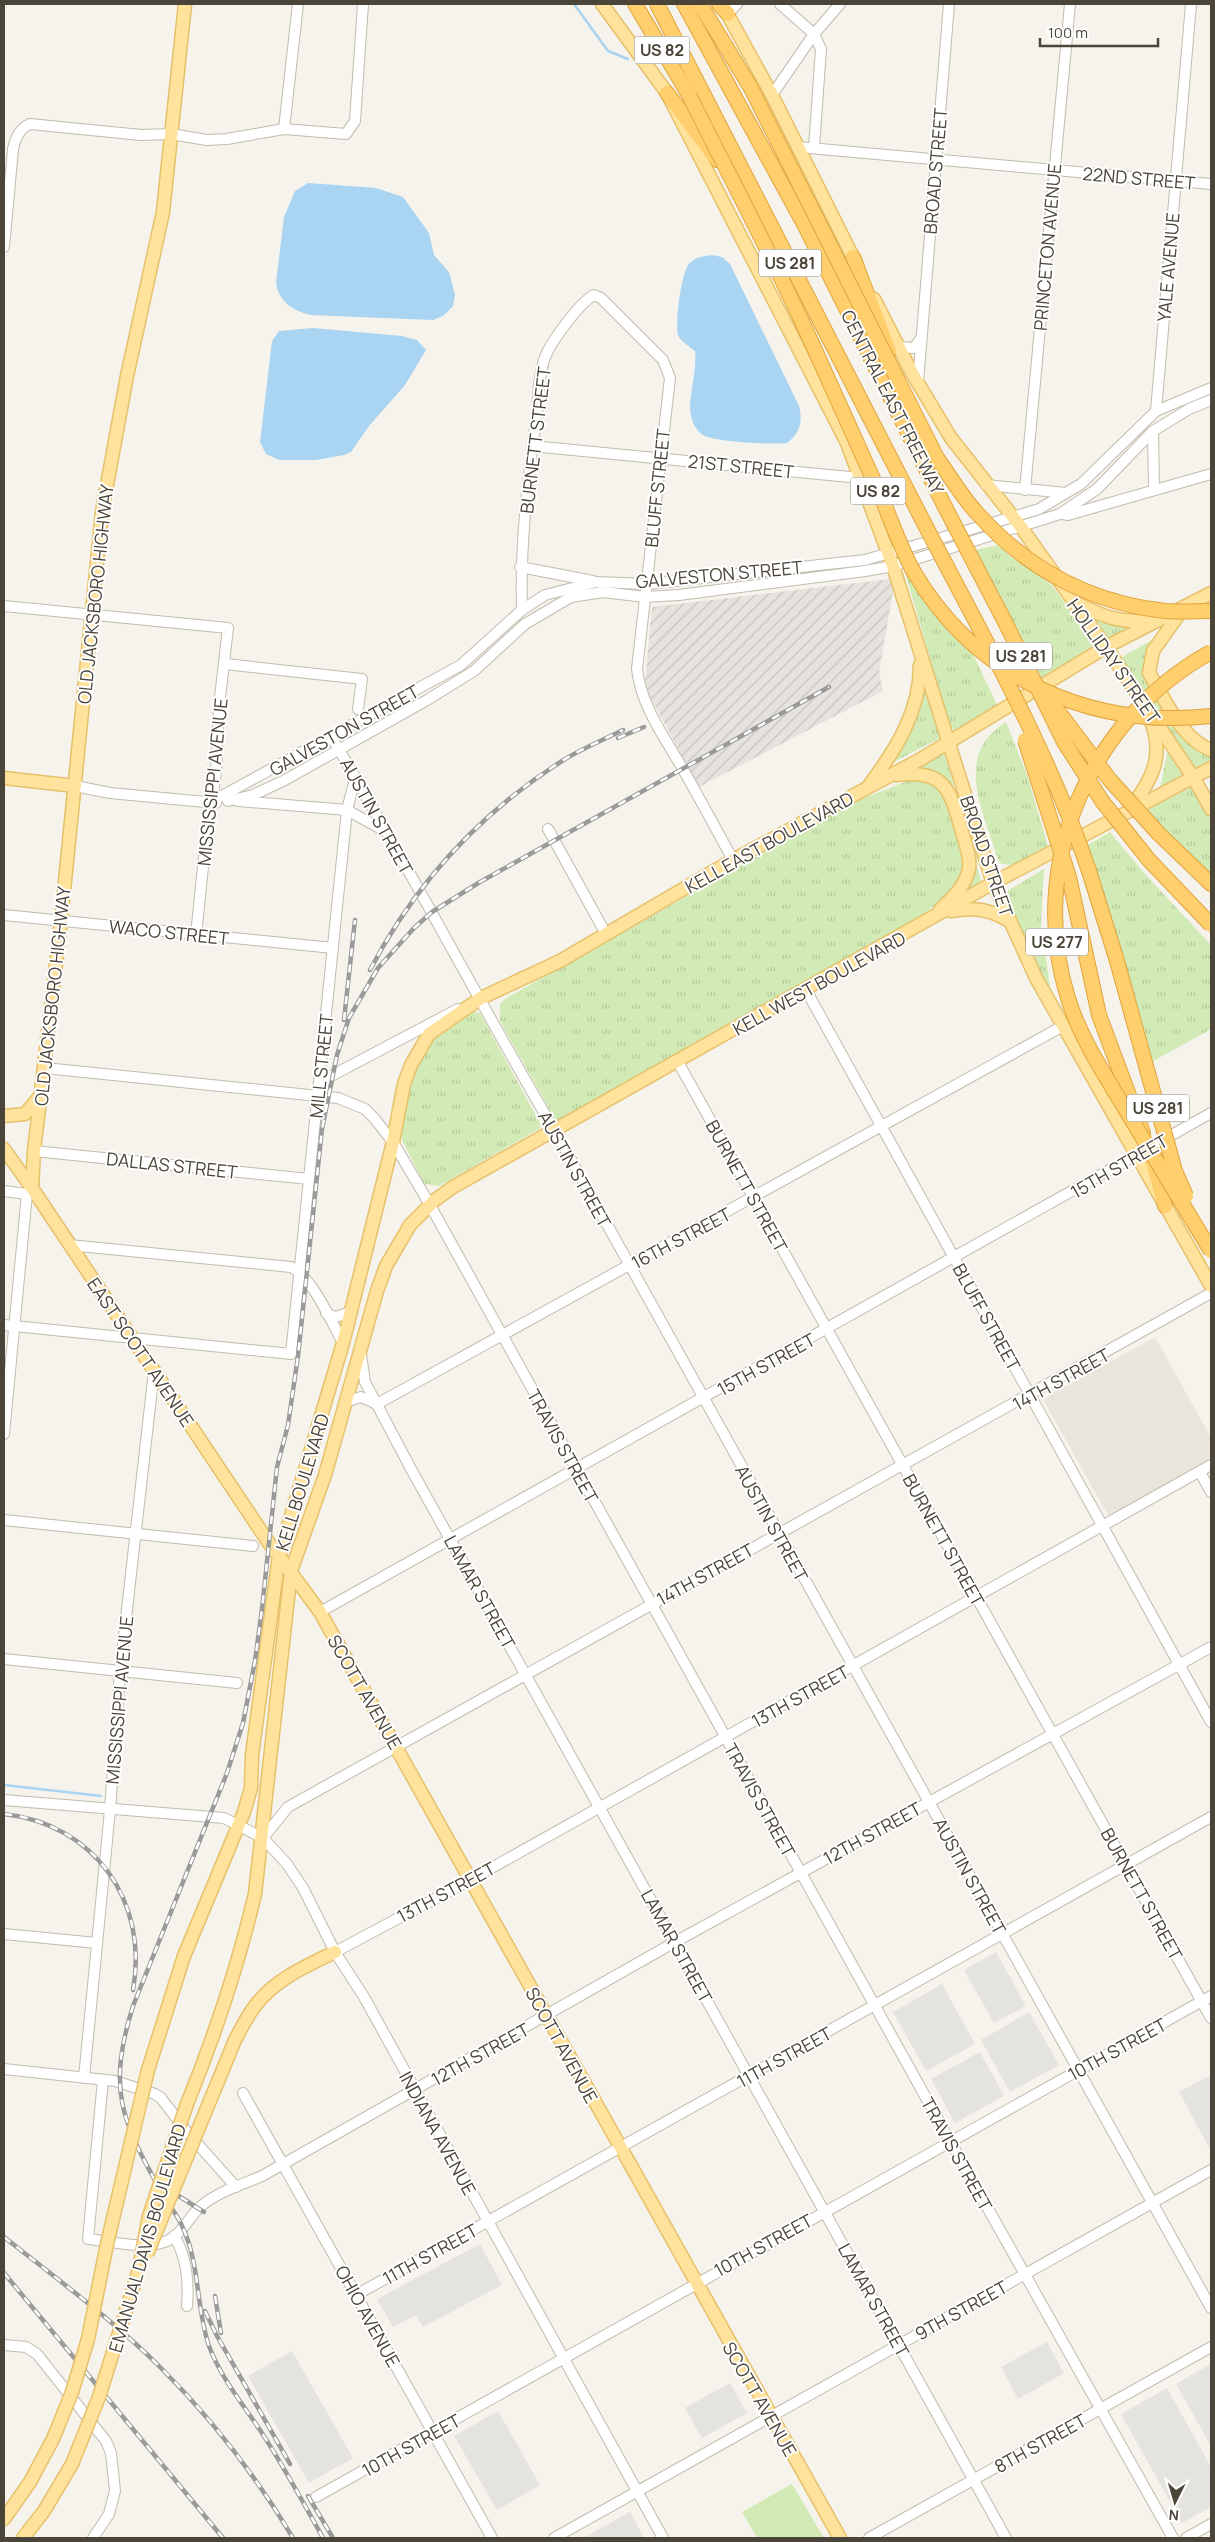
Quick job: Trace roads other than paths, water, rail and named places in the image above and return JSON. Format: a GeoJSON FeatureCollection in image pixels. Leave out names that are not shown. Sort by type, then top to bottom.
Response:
{"type":"FeatureCollection","features":[{"type":"Feature","properties":{"kind":"highway","name":"US 82"},"geometry":{"type":"LineString","coordinates":[[635,4],[689,96],[808,334],[914,573],[942,613],[974,646],[1018,679],[1073,703],[1119,715],[1192,718],[1211,716]]}},
{"type":"Feature","properties":{"kind":"highway","name":"CENTRAL EAST FREEWAY"},"geometry":{"type":"LineString","coordinates":[[657,4],[750,182],[831,346],[1007,680],[1073,822],[1117,961],[1175,1171],[1211,1252]]}},
{"type":"Feature","properties":{"kind":"highway","name":"CENTRAL EAST FREEWAY"},"geometry":{"type":"LineString","coordinates":[[684,4],[805,226],[1064,742],[1102,801],[1149,860],[1211,925]]}},
{"type":"Feature","properties":{"kind":"highway","name":"US 82"},"geometry":{"type":"LineString","coordinates":[[700,4],[751,88],[937,458],[976,512],[1018,554],[1065,582],[1114,602],[1166,611],[1211,611]]}},
{"type":"Feature","properties":{"kind":"highway"},"geometry":{"type":"LineString","coordinates":[[667,93],[710,150],[752,211],[831,346]]}},
{"type":"Feature","properties":{"kind":"highway"},"geometry":{"type":"LineString","coordinates":[[853,257],[925,446],[943,503]]}},
{"type":"Feature","properties":{"kind":"highway"},"geometry":{"type":"LineString","coordinates":[[983,637],[1031,756],[1069,877],[1099,1014],[1149,1149],[1165,1206]]}},
{"type":"Feature","properties":{"kind":"highway"},"geometry":{"type":"LineString","coordinates":[[1018,650],[1062,719],[1110,780],[1159,834],[1211,884]]}},
{"type":"Feature","properties":{"kind":"highway","name":"US 277"},"geometry":{"type":"LineString","coordinates":[[1211,652],[1186,666],[1129,717],[1102,753],[1080,793],[1065,834],[1056,875],[1058,958],[1068,998],[1083,1036],[1211,1252]]}},
{"type":"Feature","properties":{"kind":"main road","name":"OLD JACKSBORO HIGHWAY"},"geometry":{"type":"LineString","coordinates":[[30,1191],[61,921],[102,512],[127,376],[163,212],[185,4]]}},
{"type":"Feature","properties":{"kind":"main road"},"geometry":{"type":"LineString","coordinates":[[602,4],[667,93],[796,341],[847,443],[890,561]]}},
{"type":"Feature","properties":{"kind":"main road","name":"CENTRAL EAST FREEWAY"},"geometry":{"type":"LineString","coordinates":[[726,6],[918,382],[951,438],[986,485],[1017,522]]}},
{"type":"Feature","properties":{"kind":"main road","name":"HOLLIDAY STREET"},"geometry":{"type":"LineString","coordinates":[[1017,522],[1106,647],[1193,777],[1211,809]]}},
{"type":"Feature","properties":{"kind":"main road","name":"BROAD STREET"},"geometry":{"type":"LineString","coordinates":[[890,561],[950,742],[993,883],[1009,921],[1035,977],[1211,1286]]}},
{"type":"Feature","properties":{"kind":"main road","name":"KELL EAST BOULEVARD"},"geometry":{"type":"LineString","coordinates":[[392,1142],[404,1084],[410,1065],[420,1047],[429,1034],[480,998],[560,961],[733,860],[950,742],[1106,647],[1211,593]]}},
{"type":"Feature","properties":{"kind":"main road"},"geometry":{"type":"LineString","coordinates":[[1073,601],[1113,620],[1126,622],[1161,619]]}},
{"type":"Feature","properties":{"kind":"main road"},"geometry":{"type":"LineString","coordinates":[[1183,608],[1154,651],[1149,673],[1184,731],[1197,744],[1211,750]]}},
{"type":"Feature","properties":{"kind":"main road"},"geometry":{"type":"LineString","coordinates":[[866,788],[887,762],[908,725],[920,681],[920,652]]}},
{"type":"Feature","properties":{"kind":"main road"},"geometry":{"type":"LineString","coordinates":[[1129,810],[1148,785],[1154,768],[1156,733],[1146,707]]}},
{"type":"Feature","properties":{"kind":"main road","name":"KELL WEST BOULEVARD"},"geometry":{"type":"LineString","coordinates":[[430,1205],[453,1187],[806,990],[993,883],[1211,768]]}},
{"type":"Feature","properties":{"kind":"main road"},"geometry":{"type":"LineString","coordinates":[[888,776],[915,773],[926,775],[939,781],[951,794],[969,858],[969,869],[962,886],[930,920]]}},
{"type":"Feature","properties":{"kind":"main road","name":"GALVESTON STREET"},"geometry":{"type":"LineString","coordinates":[[4,778],[75,786]]}},
{"type":"Feature","properties":{"kind":"main road"},"geometry":{"type":"LineString","coordinates":[[944,912],[968,908],[986,910],[1009,921]]}},
{"type":"Feature","properties":{"kind":"main road"},"geometry":{"type":"LineString","coordinates":[[4,1116],[25,1114],[42,1094]]}},
{"type":"Feature","properties":{"kind":"main road","name":"KELL BOULEVARD"},"geometry":{"type":"LineString","coordinates":[[238,1825],[251,1788],[252,1755],[279,1556],[343,1342],[392,1142]]}},
{"type":"Feature","properties":{"kind":"main road","name":"EAST SCOTT AVENUE"},"geometry":{"type":"LineString","coordinates":[[4,1149],[30,1191],[69,1245],[279,1556]]}},
{"type":"Feature","properties":{"kind":"main road","name":"KELL BOULEVARD"},"geometry":{"type":"LineString","coordinates":[[262,1838],[290,1571],[325,1474],[377,1291],[386,1266],[410,1226],[430,1205]]}},
{"type":"Feature","properties":{"kind":"main road","name":"SCOTT AVENUE"},"geometry":{"type":"LineString","coordinates":[[279,1556],[320,1612],[770,2417],[840,2538]]}},
{"type":"Feature","properties":{"kind":"main road","name":"EMANUAL DAVIS BOULEVARD"},"geometry":{"type":"LineString","coordinates":[[4,2519],[30,2482],[53,2439],[72,2392],[88,2339],[109,2235],[148,2070],[184,1956],[238,1825]]}},
{"type":"Feature","properties":{"kind":"main road","name":"EMANUAL DAVIS BOULEVARD"},"geometry":{"type":"LineString","coordinates":[[22,2538],[44,2511],[72,2464],[99,2397],[139,2269],[149,2216],[187,2104],[220,2018],[244,1942],[254,1894],[262,1838]]}},
{"type":"Feature","properties":{"kind":"main road"},"geometry":{"type":"LineString","coordinates":[[139,2269],[152,2246],[183,2162],[235,2040],[255,2006],[277,1985],[296,1971],[335,1952]]}},
{"type":"Feature","properties":{"kind":"street"},"geometry":{"type":"LineString","coordinates":[[284,129],[298,4]]}},
{"type":"Feature","properties":{"kind":"street"},"geometry":{"type":"LineString","coordinates":[[4,247],[12,156],[17,135],[23,127],[30,124],[141,134],[171,134],[218,140],[284,129],[346,134],[355,121],[364,4]]}},
{"type":"Feature","properties":{"kind":"street"},"geometry":{"type":"LineString","coordinates":[[780,4],[814,34],[821,49],[814,148]]}},
{"type":"Feature","properties":{"kind":"street"},"geometry":{"type":"LineString","coordinates":[[772,96],[814,34],[840,4]]}},
{"type":"Feature","properties":{"kind":"street","name":"BROAD STREET"},"geometry":{"type":"LineString","coordinates":[[918,382],[949,4]]}},
{"type":"Feature","properties":{"kind":"street","name":"PRINCETON AVENUE"},"geometry":{"type":"LineString","coordinates":[[1025,490],[1070,4]]}},
{"type":"Feature","properties":{"kind":"street","name":"YALE AVENUE"},"geometry":{"type":"LineString","coordinates":[[1156,411],[1191,4]]}},
{"type":"Feature","properties":{"kind":"street","name":"22ND STREET"},"geometry":{"type":"LineString","coordinates":[[798,147],[1211,184]]}},
{"type":"Feature","properties":{"kind":"street","name":"BURNETT STREET"},"geometry":{"type":"LineString","coordinates":[[522,610],[520,567],[532,446],[542,370],[550,348],[587,299],[594,295],[601,298]]}},
{"type":"Feature","properties":{"kind":"street","name":"BLUFF STREET"},"geometry":{"type":"LineString","coordinates":[[601,298],[663,360],[668,368],[670,378],[637,669],[641,691],[661,732],[733,860]]}},
{"type":"Feature","properties":{"kind":"street"},"geometry":{"type":"LineString","coordinates":[[899,347],[914,348],[921,338]]}},
{"type":"Feature","properties":{"kind":"street","name":"GALVESTON STREET"},"geometry":{"type":"LineString","coordinates":[[1017,522],[1081,484],[1156,411],[1211,388]]}},
{"type":"Feature","properties":{"kind":"street","name":"GALVESTON STREET"},"geometry":{"type":"LineString","coordinates":[[228,801],[253,795],[340,750],[474,671],[525,624],[549,608],[571,597],[603,592],[645,597],[679,595],[890,561],[1017,522],[1060,514],[1097,489],[1153,431],[1189,409],[1211,400]]}},
{"type":"Feature","properties":{"kind":"street"},"geometry":{"type":"LineString","coordinates":[[1153,431],[1154,490]]}},
{"type":"Feature","properties":{"kind":"street","name":"21ST STREET"},"geometry":{"type":"LineString","coordinates":[[532,446],[860,478]]}},
{"type":"Feature","properties":{"kind":"street"},"geometry":{"type":"LineString","coordinates":[[1060,514],[1068,515],[1211,474]]}},
{"type":"Feature","properties":{"kind":"street"},"geometry":{"type":"LineString","coordinates":[[986,485],[1067,493]]}},
{"type":"Feature","properties":{"kind":"street","name":"GALVESTON STREET"},"geometry":{"type":"LineString","coordinates":[[211,802],[332,738],[461,665],[522,610],[545,596],[596,582],[647,584],[865,560],[890,561]]}},
{"type":"Feature","properties":{"kind":"street"},"geometry":{"type":"LineString","coordinates":[[520,567],[596,582]]}},
{"type":"Feature","properties":{"kind":"street"},"geometry":{"type":"LineString","coordinates":[[4,606],[92,614]]}},
{"type":"Feature","properties":{"kind":"street","name":"MISSISSIPPI AVENUE"},"geometry":{"type":"LineString","coordinates":[[92,614],[228,628],[196,935]]}},
{"type":"Feature","properties":{"kind":"street"},"geometry":{"type":"LineString","coordinates":[[225,664],[362,679],[358,709]]}},
{"type":"Feature","properties":{"kind":"street","name":"AUSTIN STREET"},"geometry":{"type":"LineString","coordinates":[[332,738],[480,998],[505,1046],[1211,2308]]}},
{"type":"Feature","properties":{"kind":"street","name":"MILL STREET"},"geometry":{"type":"LineString","coordinates":[[132,1339],[292,1354],[347,810],[355,779]]}},
{"type":"Feature","properties":{"kind":"street","name":"GALVESTON STREET"},"geometry":{"type":"LineString","coordinates":[[75,786],[110,793],[211,802],[228,801],[347,810],[384,830]]}},
{"type":"Feature","properties":{"kind":"street"},"geometry":{"type":"LineString","coordinates":[[548,829],[606,934]]}},
{"type":"Feature","properties":{"kind":"street","name":"WACO STREET"},"geometry":{"type":"LineString","coordinates":[[4,915],[333,948]]}},
{"type":"Feature","properties":{"kind":"street","name":"BLUFF STREET"},"geometry":{"type":"LineString","coordinates":[[806,990],[1211,1722]]}},
{"type":"Feature","properties":{"kind":"street"},"geometry":{"type":"LineString","coordinates":[[45,1068],[300,1092],[319,1090],[331,1076],[480,998]]}},
{"type":"Feature","properties":{"kind":"street","name":"16TH STREET"},"geometry":{"type":"LineString","coordinates":[[377,1404],[502,1337],[1063,1026]]}},
{"type":"Feature","properties":{"kind":"street","name":"BURNETT STREET"},"geometry":{"type":"LineString","coordinates":[[678,1062],[1126,1864],[1207,1999],[1211,2018]]}},
{"type":"Feature","properties":{"kind":"street","name":"TRAVIS STREET"},"geometry":{"type":"LineString","coordinates":[[319,1090],[365,1109],[392,1142],[430,1205],[875,2007],[1173,2538]]}},
{"type":"Feature","properties":{"kind":"street","name":"15TH STREET"},"geometry":{"type":"LineString","coordinates":[[320,1612],[1211,1114]]}},
{"type":"Feature","properties":{"kind":"street","name":"DALLAS STREET"},"geometry":{"type":"LineString","coordinates":[[34,1151],[309,1179]]}},
{"type":"Feature","properties":{"kind":"street"},"geometry":{"type":"LineString","coordinates":[[4,1191],[30,1191],[9,1326],[4,1434]]}},
{"type":"Feature","properties":{"kind":"street"},"geometry":{"type":"LineString","coordinates":[[69,1245],[290,1267],[299,1271],[343,1342]]}},
{"type":"Feature","properties":{"kind":"street","name":"14TH STREET"},"geometry":{"type":"LineString","coordinates":[[262,1838],[288,1807],[1211,1294]]}},
{"type":"Feature","properties":{"kind":"street"},"geometry":{"type":"LineString","coordinates":[[326,1313],[335,1317],[351,1312]]}},
{"type":"Feature","properties":{"kind":"street"},"geometry":{"type":"LineString","coordinates":[[9,1326],[132,1339]]}},
{"type":"Feature","properties":{"kind":"street","name":"LAMAR STREET"},"geometry":{"type":"LineString","coordinates":[[360,1349],[365,1382],[1006,2538]]}},
{"type":"Feature","properties":{"kind":"street","name":"MISSISSIPPI AVENUE"},"geometry":{"type":"LineString","coordinates":[[84,2078],[87,2030],[110,1810],[120,1671],[134,1534],[154,1371]]}},
{"type":"Feature","properties":{"kind":"street"},"geometry":{"type":"LineString","coordinates":[[345,1402],[361,1397],[377,1404]]}},
{"type":"Feature","properties":{"kind":"street","name":"13TH STREET"},"geometry":{"type":"LineString","coordinates":[[335,1952],[470,1880],[726,1738],[1211,1465]]}},
{"type":"Feature","properties":{"kind":"street"},"geometry":{"type":"LineString","coordinates":[[1200,1472],[1211,1492]]}},
{"type":"Feature","properties":{"kind":"street"},"geometry":{"type":"LineString","coordinates":[[4,1520],[253,1546]]}},
{"type":"Feature","properties":{"kind":"street","name":"12TH STREET"},"geometry":{"type":"LineString","coordinates":[[103,2080],[88,2239],[162,2244],[184,2229],[198,2209],[212,2198],[283,2164],[800,1872],[928,1801],[1054,1736],[1211,1647]]}},
{"type":"Feature","properties":{"kind":"street"},"geometry":{"type":"LineString","coordinates":[[4,1659],[237,1683]]}},
{"type":"Feature","properties":{"kind":"street","name":"INDIANA AVENUE"},"geometry":{"type":"LineString","coordinates":[[4,1800],[224,1818],[262,1838],[287,1864],[303,1888],[335,1952],[364,1998],[663,2538]]}},
{"type":"Feature","properties":{"kind":"street","name":"11TH STREET"},"geometry":{"type":"LineString","coordinates":[[356,2295],[1003,1936],[1211,1817]]}},
{"type":"Feature","properties":{"kind":"street"},"geometry":{"type":"LineString","coordinates":[[4,1934],[97,1943]]}},
{"type":"Feature","properties":{"kind":"street","name":"10TH STREET"},"geometry":{"type":"LineString","coordinates":[[316,2497],[564,2360],[695,2283],[1207,1999]]}},
{"type":"Feature","properties":{"kind":"street"},"geometry":{"type":"LineString","coordinates":[[4,2068],[115,2081],[161,2098],[187,2132],[236,2187]]}},
{"type":"Feature","properties":{"kind":"street","name":"OHIO AVENUE"},"geometry":{"type":"LineString","coordinates":[[243,2093],[492,2538]]}},
{"type":"Feature","properties":{"kind":"street","name":"9TH STREET"},"geometry":{"type":"LineString","coordinates":[[554,2538],[1211,2170]]}},
{"type":"Feature","properties":{"kind":"street"},"geometry":{"type":"LineString","coordinates":[[174,2236],[181,2248],[184,2260],[188,2291],[187,2306]]}},
{"type":"Feature","properties":{"kind":"street"},"geometry":{"type":"LineString","coordinates":[[4,2345],[26,2348],[37,2354],[106,2441],[111,2453],[115,2490],[109,2514],[93,2538]]}},
{"type":"Feature","properties":{"kind":"street","name":"8TH STREET"},"geometry":{"type":"LineString","coordinates":[[869,2538],[1211,2347]]}},
{"type":"Feature","properties":{"kind":"street"},"geometry":{"type":"LineString","coordinates":[[1186,2538],[1211,2524]]}},
{"type":"Feature","properties":{"kind":"water"},"geometry":{"type":"Polygon","coordinates":[[[308,183],[376,188],[403,197],[429,233],[434,255],[449,272],[455,295],[453,306],[443,316],[433,320],[310,315],[287,304],[277,289],[276,282],[284,217],[295,191],[308,183]]]}},
{"type":"Feature","properties":{"kind":"water"},"geometry":{"type":"Polygon","coordinates":[[[703,256],[722,257],[730,264],[799,406],[801,417],[798,431],[787,443],[731,441],[709,437],[697,430],[691,416],[695,351],[683,342],[678,335],[678,309],[681,286],[690,263],[703,256]]]}},
{"type":"Feature","properties":{"kind":"water"},"geometry":{"type":"Polygon","coordinates":[[[313,328],[402,336],[417,340],[426,350],[405,385],[369,426],[351,452],[316,460],[279,460],[266,454],[260,442],[272,341],[279,331],[313,328]]]}},
{"type":"Feature","properties":{"kind":"waterway"},"geometry":{"type":"LineString","coordinates":[[574,4],[608,51],[628,59]]}},
{"type":"Feature","properties":{"kind":"waterway"},"geometry":{"type":"LineString","coordinates":[[4,1785],[101,1796]]}},
{"type":"Feature","properties":{"kind":"railway"},"geometry":{"type":"LineString","coordinates":[[323,2538],[277,2457],[226,2380],[214,2358],[205,2332],[188,2242],[181,2224],[148,2167],[128,2124],[122,2104],[120,2083],[125,2035],[133,2006],[227,1773],[243,1723],[255,1661],[262,1609],[277,1467],[288,1425],[298,1356],[322,1129],[337,1055],[349,1018],[378,968],[414,928],[432,912],[480,882],[829,687]]}},
{"type":"Feature","properties":{"kind":"railway"},"geometry":{"type":"LineString","coordinates":[[618,738],[644,727]]}},
{"type":"Feature","properties":{"kind":"railway"},"geometry":{"type":"LineString","coordinates":[[370,970],[407,908],[452,853],[477,827],[532,781],[562,761],[623,730]]}},
{"type":"Feature","properties":{"kind":"railway"},"geometry":{"type":"LineString","coordinates":[[344,1020],[355,920]]}},
{"type":"Feature","properties":{"kind":"railway"},"geometry":{"type":"LineString","coordinates":[[4,1814],[36,1821],[65,1833],[89,1851],[109,1873],[123,1898],[132,1927],[136,1958],[133,1990]]}},
{"type":"Feature","properties":{"kind":"railway"},"geometry":{"type":"LineString","coordinates":[[157,2176],[174,2193],[204,2212]]}},
{"type":"Feature","properties":{"kind":"railway"},"geometry":{"type":"LineString","coordinates":[[4,2237],[143,2350],[180,2387],[248,2470],[293,2538]]}},
{"type":"Feature","properties":{"kind":"railway"},"geometry":{"type":"LineString","coordinates":[[4,2273],[223,2538]]}},
{"type":"Feature","properties":{"kind":"railway"},"geometry":{"type":"LineString","coordinates":[[215,2296],[221,2333]]}},
{"type":"Feature","properties":{"kind":"railway"},"geometry":{"type":"LineString","coordinates":[[205,2311],[217,2336],[290,2464]]}},
{"type":"Feature","properties":{"kind":"railway"},"geometry":{"type":"LineString","coordinates":[[308,2496],[333,2538]]}}]}
